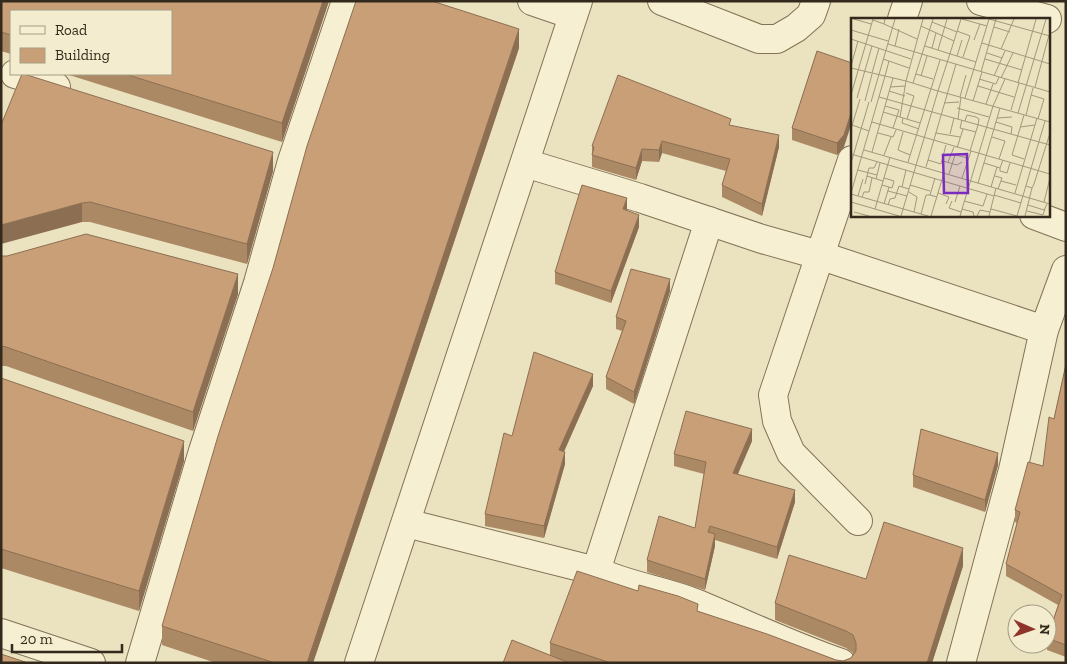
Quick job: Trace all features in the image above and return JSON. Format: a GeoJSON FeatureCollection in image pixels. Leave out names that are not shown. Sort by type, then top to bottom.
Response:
{"type":"FeatureCollection","features":[{"type":"Feature","properties":{"kind":"street"},"geometry":{"type":"LineString","coordinates":[[140,663],[203,452],[282,158],[346,1]]}},
{"type":"Feature","properties":{"kind":"street"},"geometry":{"type":"LineString","coordinates":[[359,663],[576,8],[532,1]]}},
{"type":"Feature","properties":{"kind":"street"},"geometry":{"type":"LineString","coordinates":[[662,1],[759,39],[777,39],[796,28],[811,15],[816,1]]}},
{"type":"Feature","properties":{"kind":"street"},"geometry":{"type":"LineString","coordinates":[[902,18],[908,1]]}},
{"type":"Feature","properties":{"kind":"street"},"geometry":{"type":"LineString","coordinates":[[981,1],[1043,18]]}},
{"type":"Feature","properties":{"kind":"street"},"geometry":{"type":"LineString","coordinates":[[1050,20],[1066,24]]}},
{"type":"Feature","properties":{"kind":"street"},"geometry":{"type":"LineString","coordinates":[[19,75],[79,94]]}},
{"type":"Feature","properties":{"kind":"street"},"geometry":{"type":"LineString","coordinates":[[525,162],[819,255],[1044,330]]}},
{"type":"Feature","properties":{"kind":"street"},"geometry":{"type":"LineString","coordinates":[[851,163],[773,395],[777,421],[791,453],[858,520]]}},
{"type":"Feature","properties":{"kind":"street"},"geometry":{"type":"LineString","coordinates":[[1037,216],[1066,227]]}},
{"type":"Feature","properties":{"kind":"street"},"geometry":{"type":"LineString","coordinates":[[596,571],[708,221]]}},
{"type":"Feature","properties":{"kind":"street"},"geometry":{"type":"LineString","coordinates":[[961,663],[1013,470],[1044,330],[1066,270]]}},
{"type":"Feature","properties":{"kind":"street"},"geometry":{"type":"LineString","coordinates":[[175,442],[203,452]]}},
{"type":"Feature","properties":{"kind":"street"},"geometry":{"type":"LineString","coordinates":[[406,523],[596,571],[612,578],[693,602],[841,663]]}},
{"type":"Feature","properties":{"kind":"street"},"geometry":{"type":"LineString","coordinates":[[1,633],[91,663]]}},
{"type":"Feature","properties":{"kind":"building"},"geometry":{"type":"Polygon","coordinates":[[[1,1],[323,1],[282,123],[128,75],[172,75],[172,10],[10,10],[10,35],[1,32],[1,1]]]}},
{"type":"Feature","properties":{"kind":"building"},"geometry":{"type":"Polygon","coordinates":[[[356,1],[432,1],[519,29],[307,663],[275,663],[162,626],[218,436],[273,268],[307,146],[356,1]]]}},
{"type":"Feature","properties":{"kind":"building"},"geometry":{"type":"Polygon","coordinates":[[[817,51],[851,63],[851,113],[844,135],[837,143],[792,128],[817,51]]]}},
{"type":"Feature","properties":{"kind":"building"},"geometry":{"type":"Polygon","coordinates":[[[22,75],[27,75],[273,152],[247,244],[90,202],[1,225],[1,125],[22,75]]]}},
{"type":"Feature","properties":{"kind":"building"},"geometry":{"type":"Polygon","coordinates":[[[618,75],[731,119],[729,125],[779,135],[762,204],[722,185],[730,159],[662,141],[659,150],[642,149],[636,168],[592,155],[594,147],[592,146],[618,75]]]}},
{"type":"Feature","properties":{"kind":"building"},"geometry":{"type":"Polygon","coordinates":[[[582,185],[627,198],[623,209],[639,215],[611,291],[555,272],[582,185]]]}},
{"type":"Feature","properties":{"kind":"building"},"geometry":{"type":"Polygon","coordinates":[[[86,234],[238,274],[193,412],[1,346],[1,256],[7,256],[86,234]]]}},
{"type":"Feature","properties":{"kind":"building"},"geometry":{"type":"Polygon","coordinates":[[[631,269],[670,279],[634,392],[606,377],[626,321],[616,317],[631,269]]]}},
{"type":"Feature","properties":{"kind":"building"},"geometry":{"type":"Polygon","coordinates":[[[534,352],[593,374],[559,450],[565,452],[544,526],[485,514],[504,433],[512,436],[534,352]]]}},
{"type":"Feature","properties":{"kind":"building"},"geometry":{"type":"Polygon","coordinates":[[[1066,364],[1066,645],[1057,642],[1057,609],[1062,595],[1006,564],[1020,512],[1015,510],[1028,462],[1043,466],[1049,417],[1054,419],[1066,364]]]}},
{"type":"Feature","properties":{"kind":"building"},"geometry":{"type":"Polygon","coordinates":[[[1,378],[184,441],[139,591],[1,549],[1,378]]]}},
{"type":"Feature","properties":{"kind":"building"},"geometry":{"type":"Polygon","coordinates":[[[686,411],[752,429],[733,473],[795,490],[777,547],[710,526],[708,532],[715,534],[705,579],[647,560],[659,516],[695,528],[706,462],[674,454],[686,411]]]}},
{"type":"Feature","properties":{"kind":"building"},"geometry":{"type":"Polygon","coordinates":[[[921,429],[998,453],[985,500],[913,475],[921,429]]]}},
{"type":"Feature","properties":{"kind":"building"},"geometry":{"type":"Polygon","coordinates":[[[884,522],[963,548],[927,663],[611,663],[550,643],[577,571],[638,591],[639,585],[678,596],[698,604],[697,611],[843,661],[851,658],[856,651],[853,635],[775,603],[789,555],[866,579],[884,522]]]}},
{"type":"Feature","properties":{"kind":"building"},"geometry":{"type":"Polygon","coordinates":[[[512,640],[567,662],[567,663],[503,663],[512,640]]]}},
{"type":"Feature","properties":{"kind":"building"},"geometry":{"type":"Polygon","coordinates":[[[1,654],[28,663],[1,663],[1,654]]]}}]}
